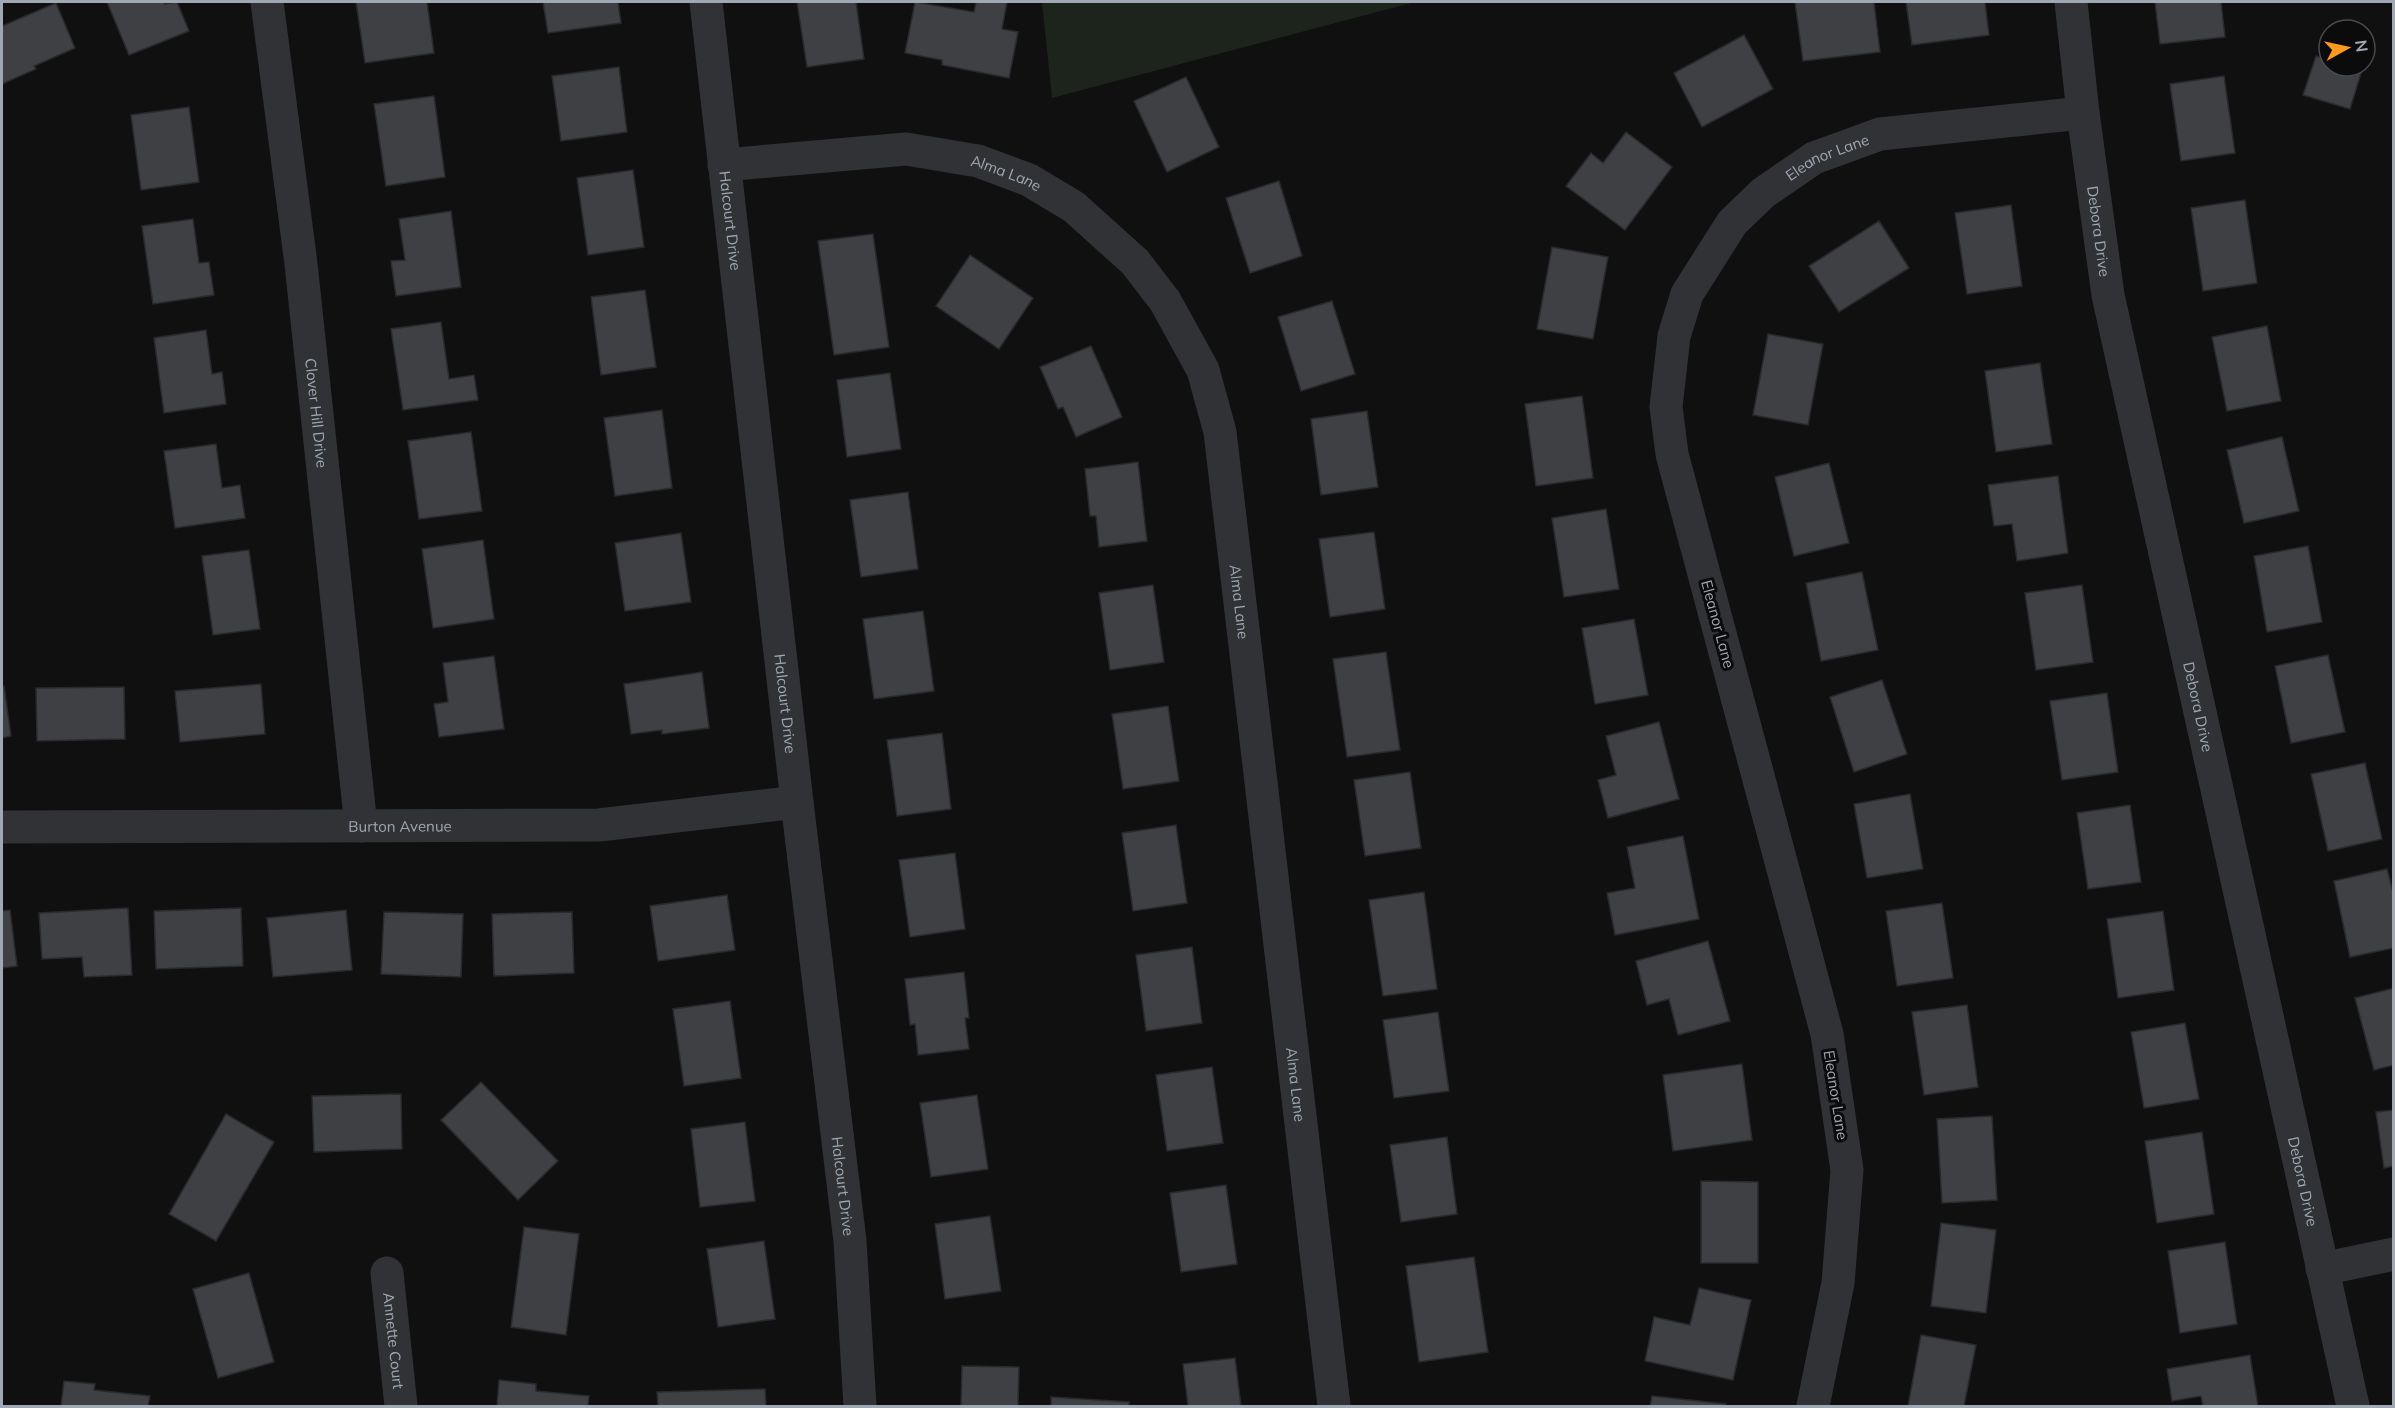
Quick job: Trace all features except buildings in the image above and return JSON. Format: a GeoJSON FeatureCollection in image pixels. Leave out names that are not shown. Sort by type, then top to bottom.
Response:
{"type":"FeatureCollection","features":[{"type":"Feature","properties":{"kind":"street","name":"Clover Hill Drive"},"geometry":{"type":"LineString","coordinates":[[267,2],[301,264],[361,826]]}},
{"type":"Feature","properties":{"kind":"street","name":"Halcourt Drive"},"geometry":{"type":"LineString","coordinates":[[706,2],[797,802],[850,1241],[860,1407]]}},
{"type":"Feature","properties":{"kind":"street","name":"Debora Drive"},"geometry":{"type":"LineString","coordinates":[[2071,2],[2083,114],[2108,295],[2353,1407]]}},
{"type":"Feature","properties":{"kind":"street","name":"Eleanor Lane"},"geometry":{"type":"LineString","coordinates":[[1813,1407],[1838,1283],[1847,1170],[1827,1034],[1672,454],[1666,406],[1674,336],[1687,294],[1732,223],[1763,193],[1814,158],[1880,134],[2083,114]]}},
{"type":"Feature","properties":{"kind":"street","name":"Alma Lane"},"geometry":{"type":"LineString","coordinates":[[724,165],[906,149],[978,161],[1029,180],[1074,207],[1135,262],[1165,302],[1203,370],[1220,432],[1334,1407]]}},
{"type":"Feature","properties":{"kind":"street","name":"Burton Avenue"},"geometry":{"type":"LineString","coordinates":[[2,827],[599,825],[797,802]]}},
{"type":"Feature","properties":{"kind":"street"},"geometry":{"type":"LineString","coordinates":[[2322,1269],[2394,1254]]}},
{"type":"Feature","properties":{"kind":"street","name":"Annette Court"},"geometry":{"type":"LineString","coordinates":[[387,1273],[401,1407]]}},
{"type":"Feature","properties":{"kind":"shaded area"},"geometry":{"type":"Polygon","coordinates":[[[1042,2],[1415,2],[1052,98],[1042,2]]]}}]}
